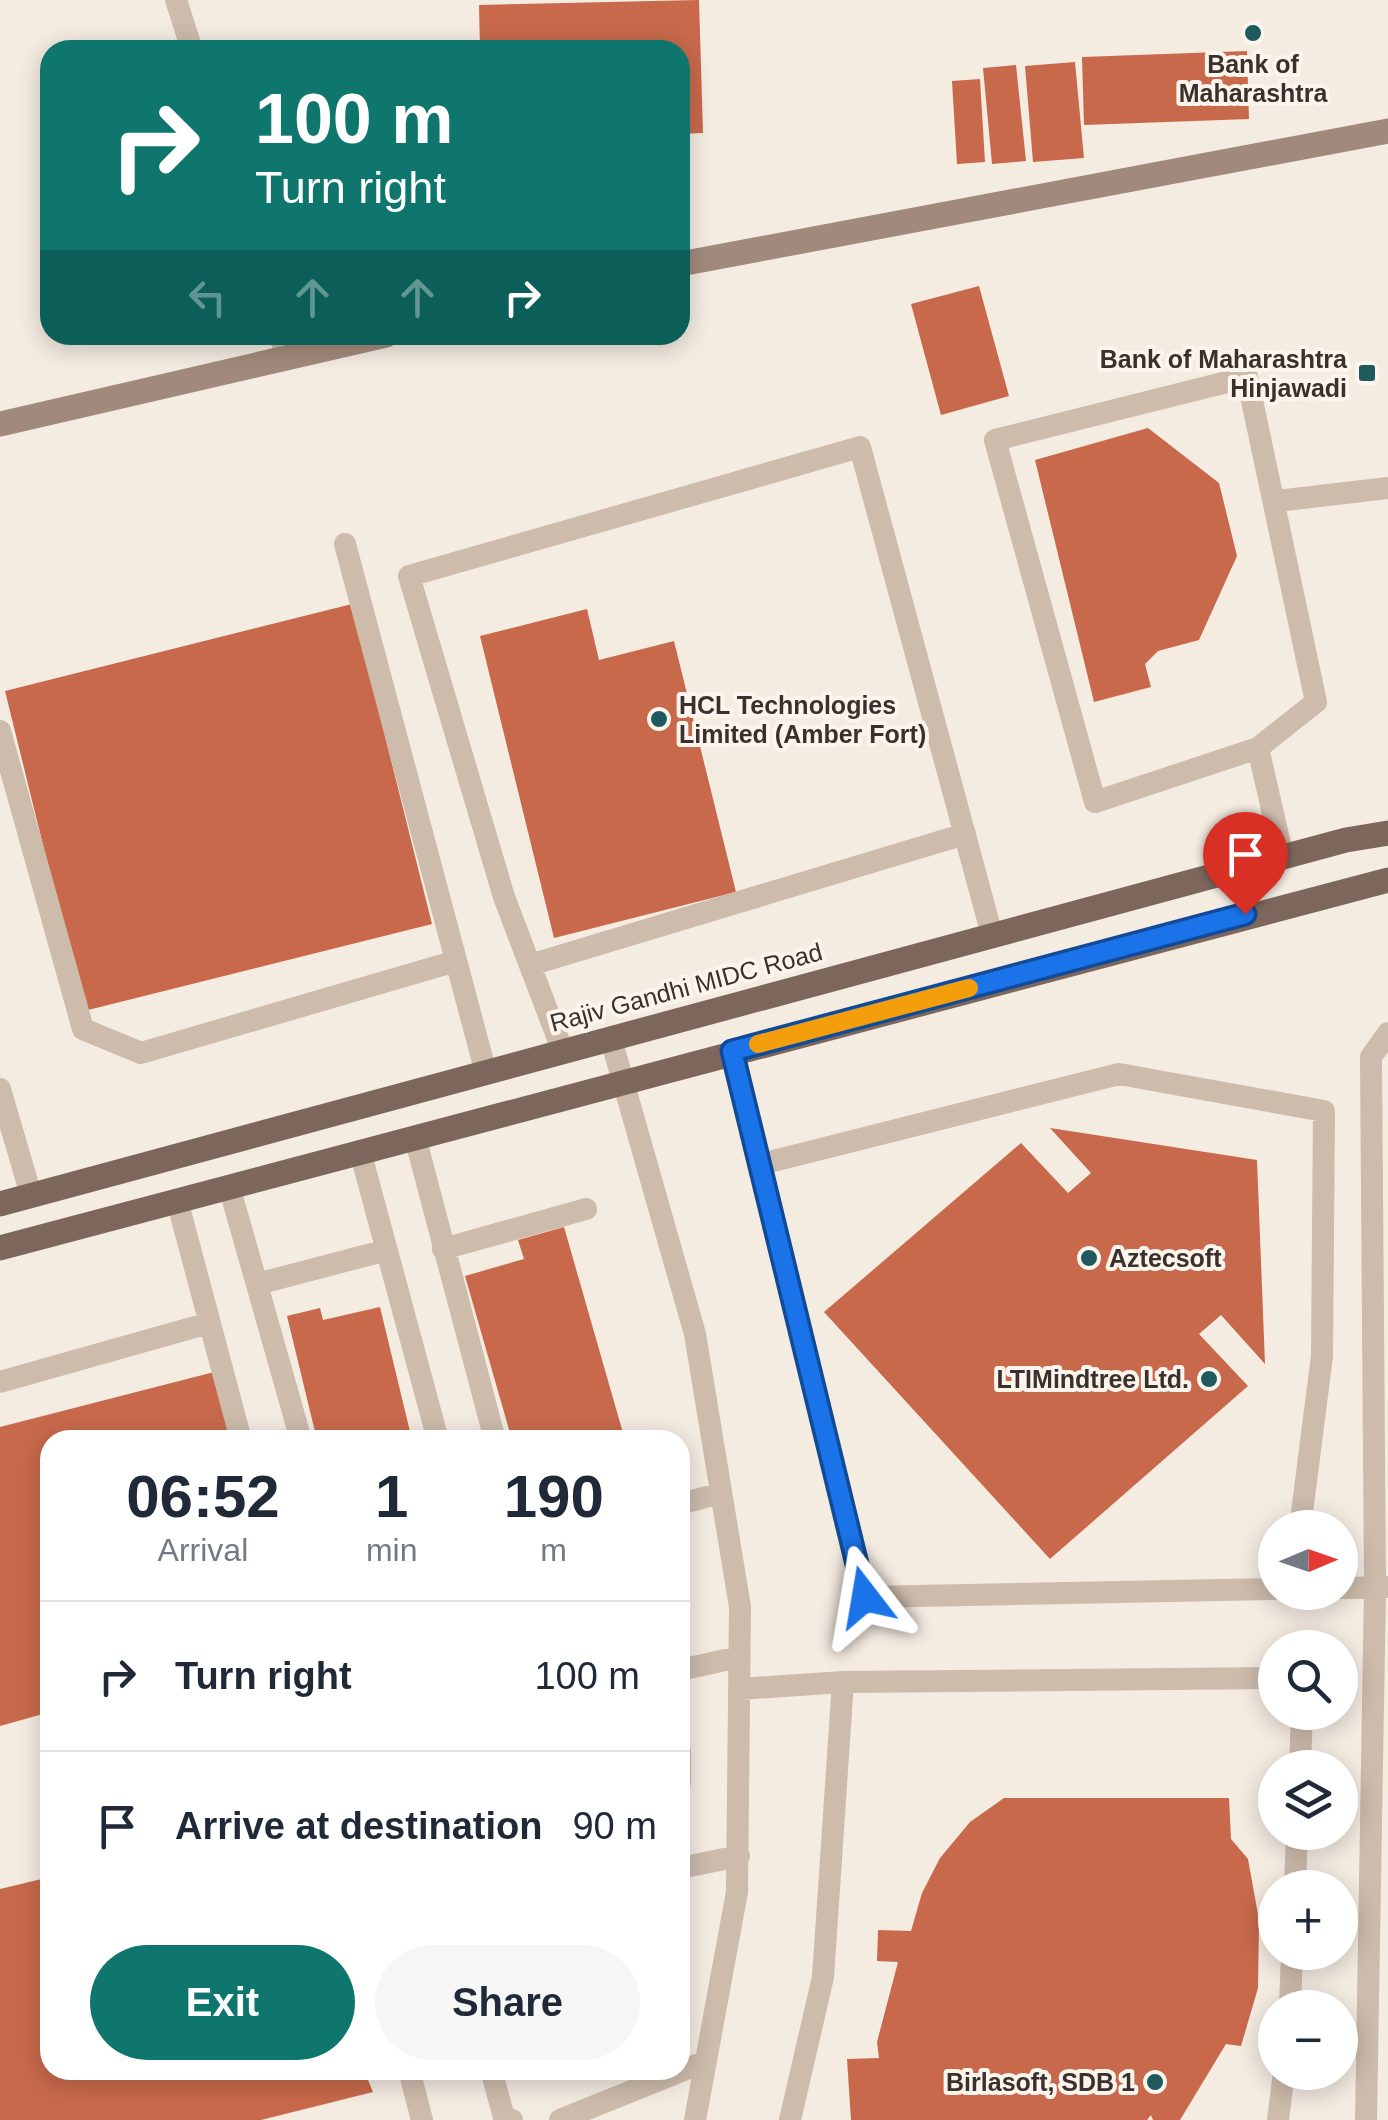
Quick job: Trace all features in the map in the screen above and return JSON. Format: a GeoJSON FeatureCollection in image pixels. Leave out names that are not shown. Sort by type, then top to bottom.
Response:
{"type":"FeatureCollection","features":[{"type":"Feature","properties":{"kind":"main road","name":"Rajiv Gandhi MIDC Road"},"geometry":{"type":"LineString","coordinates":[[0,1204],[1283,857],[1388,833]]}},
{"type":"Feature","properties":{"kind":"main road"},"geometry":{"type":"LineString","coordinates":[[0,1248],[1388,880]]}},
{"type":"Feature","properties":{"kind":"street"},"geometry":{"type":"LineString","coordinates":[[690,262],[1388,130]]}},
{"type":"Feature","properties":{"kind":"street"},"geometry":{"type":"LineString","coordinates":[[0,424],[283,347]]}},
{"type":"Feature","properties":{"kind":"lane"},"geometry":{"type":"LineString","coordinates":[[176,0],[189,40]]}},
{"type":"Feature","properties":{"kind":"lane"},"geometry":{"type":"LineString","coordinates":[[1248,377],[1277,500],[1316,702],[1258,748],[1095,802],[995,440],[1248,377]]}},
{"type":"Feature","properties":{"kind":"lane"},"geometry":{"type":"LineString","coordinates":[[562,1052],[504,897],[409,576],[860,448],[992,935]]}},
{"type":"Feature","properties":{"kind":"lane"},"geometry":{"type":"LineString","coordinates":[[1277,500],[1388,488]]}},
{"type":"Feature","properties":{"kind":"lane"},"geometry":{"type":"LineString","coordinates":[[345,544],[486,1072]]}},
{"type":"Feature","properties":{"kind":"lane"},"geometry":{"type":"LineString","coordinates":[[0,731],[82,1029],[141,1053],[456,961]]}},
{"type":"Feature","properties":{"kind":"lane"},"geometry":{"type":"LineString","coordinates":[[1258,748],[1283,857]]}},
{"type":"Feature","properties":{"kind":"lane"},"geometry":{"type":"LineString","coordinates":[[530,966],[965,834]]}},
{"type":"Feature","properties":{"kind":"lane"},"geometry":{"type":"LineString","coordinates":[[1366,2120],[1381,1587],[1371,1057],[1388,1034]]}},
{"type":"Feature","properties":{"kind":"lane"},"geometry":{"type":"LineString","coordinates":[[611,1039],[695,1334],[740,1607],[737,1892],[696,2120]]}},
{"type":"Feature","properties":{"kind":"lane"},"geometry":{"type":"LineString","coordinates":[[732,1051],[865,1597],[1258,1589]]}},
{"type":"Feature","properties":{"kind":"lane"},"geometry":{"type":"LineString","coordinates":[[761,1164],[1120,1074],[1324,1111],[1322,1356],[1302,1510]]}},
{"type":"Feature","properties":{"kind":"lane"},"geometry":{"type":"LineString","coordinates":[[2,1102],[31,1195]]}},
{"type":"Feature","properties":{"kind":"lane"},"geometry":{"type":"LineString","coordinates":[[415,1137],[492,1430]]}},
{"type":"Feature","properties":{"kind":"lane"},"geometry":{"type":"LineString","coordinates":[[360,1151],[435,1430]]}},
{"type":"Feature","properties":{"kind":"lane"},"geometry":{"type":"LineString","coordinates":[[230,1186],[298,1430]]}},
{"type":"Feature","properties":{"kind":"lane"},"geometry":{"type":"LineString","coordinates":[[177,1200],[238,1430]]}},
{"type":"Feature","properties":{"kind":"lane"},"geometry":{"type":"LineString","coordinates":[[443,1248],[586,1210]]}},
{"type":"Feature","properties":{"kind":"lane"},"geometry":{"type":"LineString","coordinates":[[257,1284],[386,1250]]}},
{"type":"Feature","properties":{"kind":"lane"},"geometry":{"type":"LineString","coordinates":[[0,1382],[209,1322]]}},
{"type":"Feature","properties":{"kind":"lane"},"geometry":{"type":"LineString","coordinates":[[690,1501],[721,1493]]}},
{"type":"Feature","properties":{"kind":"lane"},"geometry":{"type":"LineString","coordinates":[[690,1668],[739,1657]]}},
{"type":"Feature","properties":{"kind":"lane"},"geometry":{"type":"LineString","coordinates":[[739,1689],[842,1682],[1258,1678]]}},
{"type":"Feature","properties":{"kind":"lane"},"geometry":{"type":"LineString","coordinates":[[790,2120],[823,1977],[842,1682]]}},
{"type":"Feature","properties":{"kind":"lane"},"geometry":{"type":"LineString","coordinates":[[690,1866],[738,1856]]}},
{"type":"Feature","properties":{"kind":"lane"},"geometry":{"type":"LineString","coordinates":[[690,2067],[706,2061]]}},
{"type":"Feature","properties":{"kind":"lane"},"geometry":{"type":"LineString","coordinates":[[411,2080],[422,2120]]}},
{"type":"Feature","properties":{"kind":"lane"},"geometry":{"type":"LineString","coordinates":[[493,2080],[504,2116],[512,2120]]}},
{"type":"Feature","properties":{"kind":"lane"},"geometry":{"type":"LineString","coordinates":[[560,2120],[659,2080]]}},
{"type":"Feature","properties":{"kind":"lane"},"geometry":{"type":"LineString","coordinates":[[1278,2120],[1282,2090]]}},
{"type":"Feature","properties":{"kind":"building"},"geometry":{"type":"Polygon","coordinates":[[[699,0],[703,133],[690,134],[690,40],[480,40],[479,5],[699,0]]]}},
{"type":"Feature","properties":{"kind":"building"},"geometry":{"type":"Polygon","coordinates":[[[1247,51],[1249,119],[1084,125],[1082,57],[1247,51]]]}},
{"type":"Feature","properties":{"kind":"building"},"geometry":{"type":"Polygon","coordinates":[[[1075,62],[1084,158],[1033,162],[1025,66],[1075,62]]]}},
{"type":"Feature","properties":{"kind":"building"},"geometry":{"type":"Polygon","coordinates":[[[1016,65],[1026,161],[992,164],[983,68],[1016,65]]]}},
{"type":"Feature","properties":{"kind":"building"},"geometry":{"type":"Polygon","coordinates":[[[980,79],[985,162],[957,164],[952,81],[980,79]]]}},
{"type":"Feature","properties":{"kind":"building"},"geometry":{"type":"Polygon","coordinates":[[[979,286],[1009,396],[941,415],[911,304],[979,286]]]}},
{"type":"Feature","properties":{"kind":"building"},"geometry":{"type":"Polygon","coordinates":[[[1148,428],[1219,483],[1237,556],[1199,640],[1158,651],[1145,664],[1151,687],[1094,702],[1035,460],[1148,428]]]}},
{"type":"Feature","properties":{"kind":"building"},"geometry":{"type":"Polygon","coordinates":[[[352,604],[432,924],[84,1011],[5,691],[352,604]]]}},
{"type":"Feature","properties":{"kind":"building"},"geometry":{"type":"Polygon","coordinates":[[[587,609],[599,660],[674,641],[736,892],[554,938],[480,636],[587,609]]]}},
{"type":"Feature","properties":{"kind":"building"},"geometry":{"type":"Polygon","coordinates":[[[1050,1128],[1257,1160],[1265,1364],[1221,1315],[1199,1334],[1248,1386],[1050,1559],[824,1312],[1021,1143],[1068,1193],[1091,1173],[1050,1128]]]}},
{"type":"Feature","properties":{"kind":"building"},"geometry":{"type":"Polygon","coordinates":[[[564,1227],[622,1430],[509,1430],[465,1276],[524,1259],[518,1240],[564,1227]]]}},
{"type":"Feature","properties":{"kind":"building"},"geometry":{"type":"Polygon","coordinates":[[[380,1307],[410,1430],[315,1430],[287,1316],[320,1308],[323,1320],[380,1307]]]}},
{"type":"Feature","properties":{"kind":"building"},"geometry":{"type":"Polygon","coordinates":[[[222,1370],[238,1430],[40,1430],[40,1715],[0,1726],[0,1427],[222,1370]]]}},
{"type":"Feature","properties":{"kind":"building"},"geometry":{"type":"Polygon","coordinates":[[[1004,1798],[1229,1798],[1231,1839],[1248,1859],[1258,1914],[1258,1988],[1241,2046],[1226,2044],[1180,2120],[1153,2120],[1151,2115],[1147,2120],[851,2120],[847,2059],[879,2058],[877,2042],[898,1962],[877,1961],[878,1930],[911,1931],[922,1893],[940,1858],[970,1822],[1004,1798]]]}},
{"type":"Feature","properties":{"kind":"building"},"geometry":{"type":"Polygon","coordinates":[[[40,1879],[40,2080],[368,2080],[373,2092],[261,2120],[0,2120],[0,1889],[40,1879]]]}},
{"type":"Feature","properties":{"kind":"slow traffic"},"geometry":{"type":"LineString","coordinates":[[758,1044],[969,988]]}},
{"type":"Feature","properties":{"kind":"place","name":"Bank of Maharashtra"},"geometry":{"type":"Point","coordinates":[1253,33]}},
{"type":"Feature","properties":{"kind":"place","name":"Bank of Maharashtra Hinjawadi"},"geometry":{"type":"Point","coordinates":[1367,373]}},
{"type":"Feature","properties":{"kind":"place","name":"HCL Technologies Limited (Amber Fort)"},"geometry":{"type":"Point","coordinates":[659,719]}},
{"type":"Feature","properties":{"kind":"place","name":"Aztecsoft"},"geometry":{"type":"Point","coordinates":[1089,1258]}},
{"type":"Feature","properties":{"kind":"place","name":"LTIMindtree Ltd."},"geometry":{"type":"Point","coordinates":[1209,1379]}},
{"type":"Feature","properties":{"kind":"place","name":"Birlasoft, SDB 1"},"geometry":{"type":"Point","coordinates":[1155,2082]}},
{"type":"Feature","properties":{"kind":"route"},"geometry":{"type":"LineString","coordinates":[[865,1597],[732,1051],[1245,914]]}}]}
